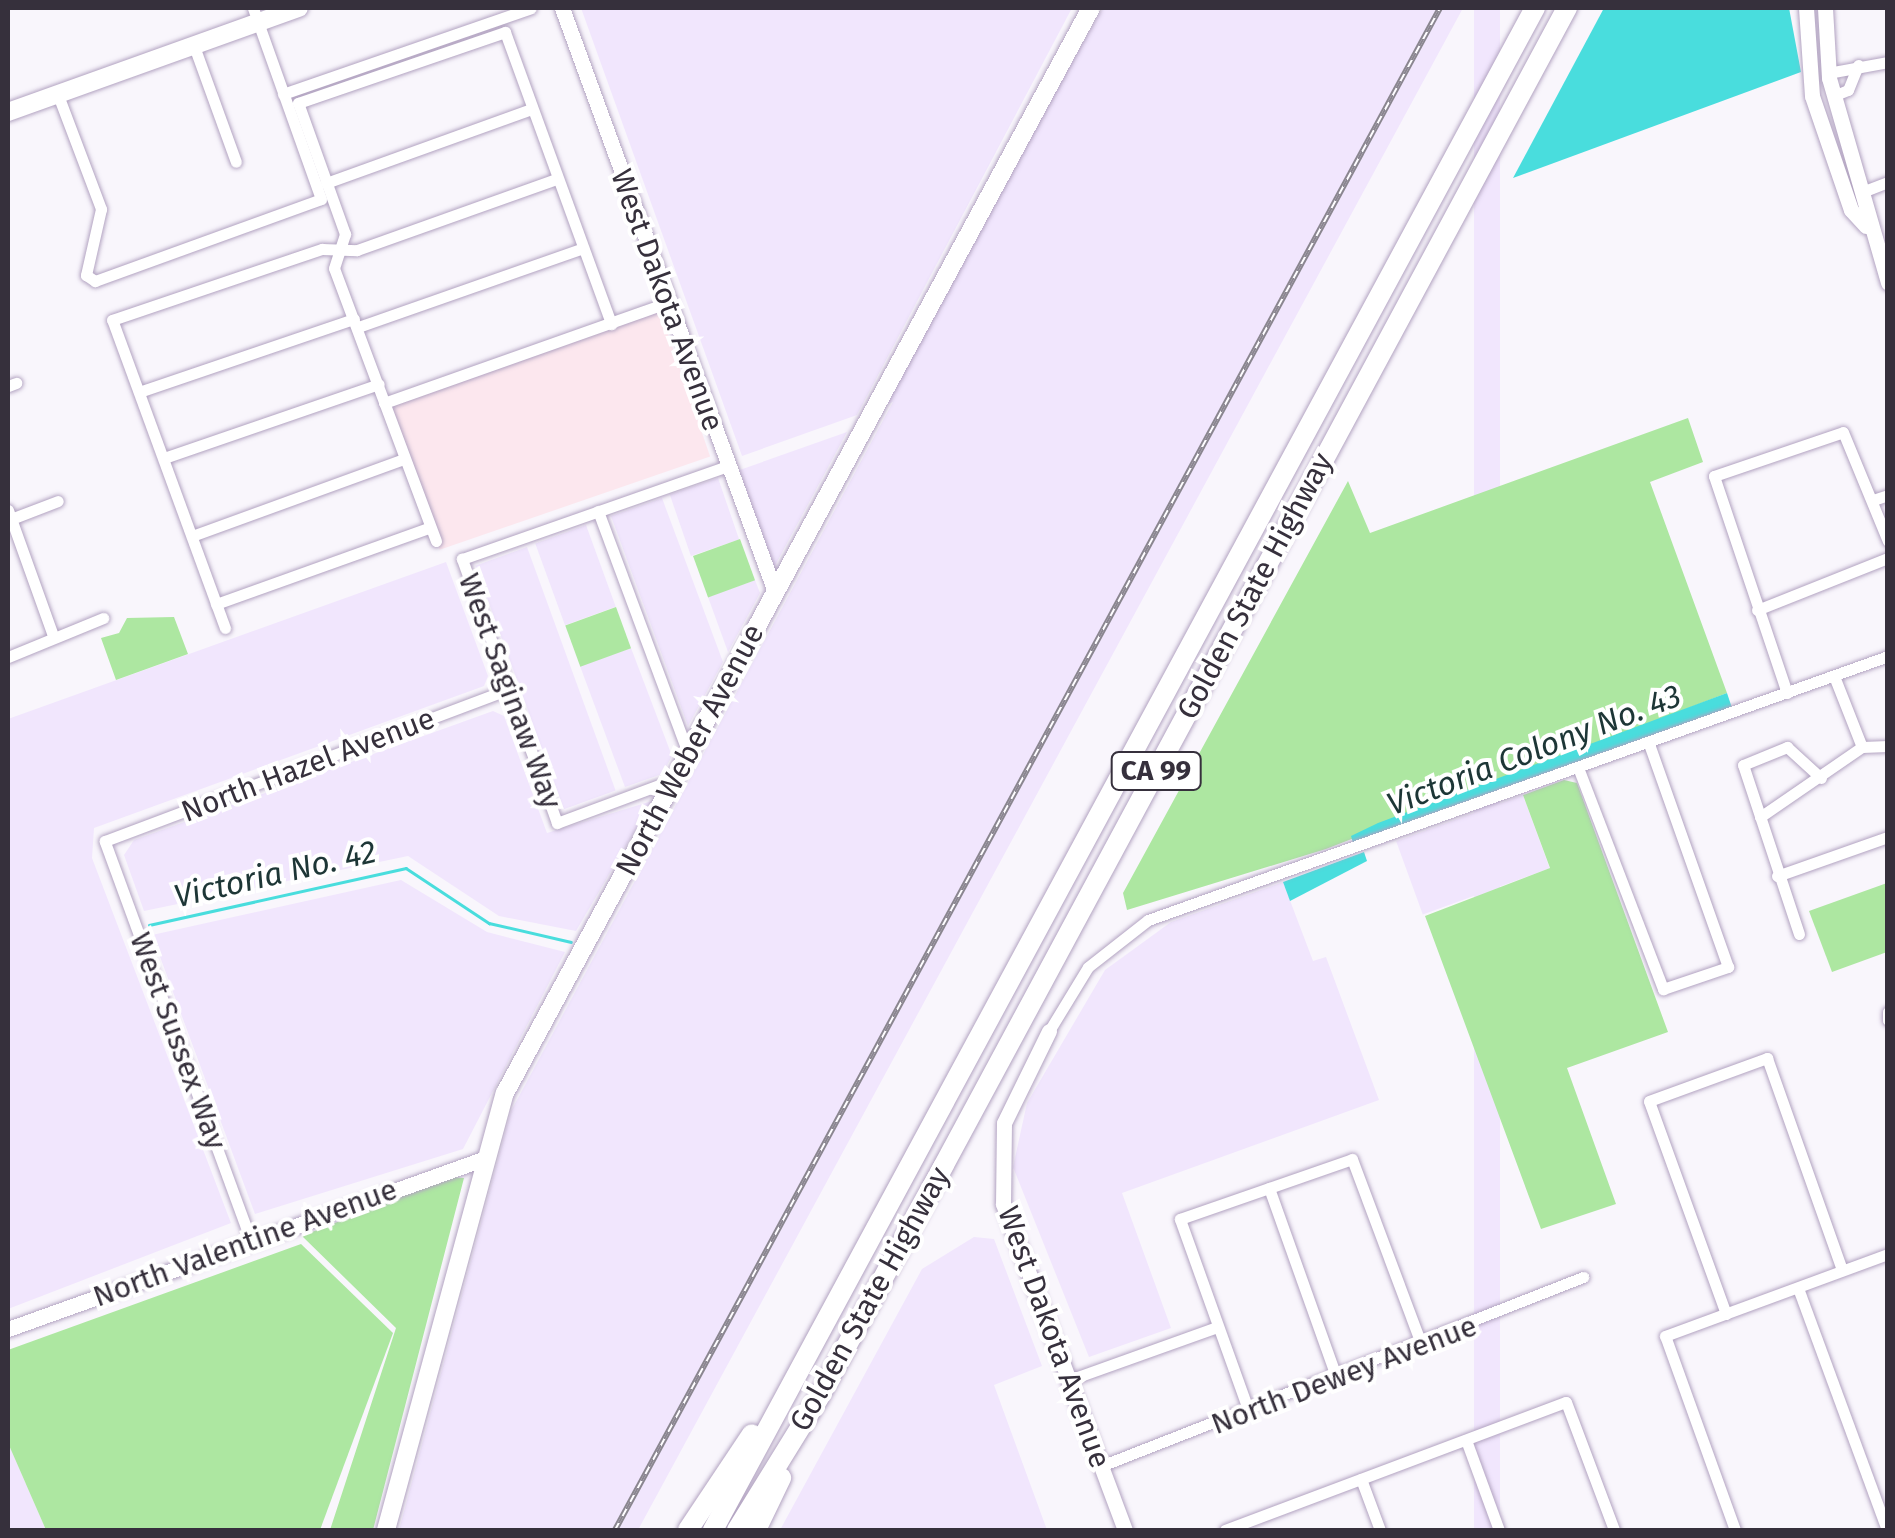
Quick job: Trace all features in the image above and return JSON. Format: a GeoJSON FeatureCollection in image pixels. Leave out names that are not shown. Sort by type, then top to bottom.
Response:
{"type":"FeatureCollection","features":[{"type":"Feature","properties":{"kind":"highway","name":"Golden State Highway"},"geometry":{"type":"LineString","coordinates":[[713,1530],[1535,8]]}},
{"type":"Feature","properties":{"kind":"highway","name":"Golden State Highway"},"geometry":{"type":"LineString","coordinates":[[737,1530],[818,1399],[1567,8]]}},
{"type":"Feature","properties":{"kind":"highway"},"geometry":{"type":"LineString","coordinates":[[688,1530],[803,1364]]}},
{"type":"Feature","properties":{"kind":"highway"},"geometry":{"type":"LineString","coordinates":[[756,1530],[818,1399]]}},
{"type":"Feature","properties":{"kind":"main road"},"geometry":{"type":"LineString","coordinates":[[8,112],[194,46],[255,15],[300,8]]}},
{"type":"Feature","properties":{"kind":"main road","name":"North Weber Avenue"},"geometry":{"type":"LineString","coordinates":[[386,1530],[482,1159],[511,1082],[1091,8]]}},
{"type":"Feature","properties":{"kind":"street"},"geometry":{"type":"LineString","coordinates":[[284,94],[532,8]]}},
{"type":"Feature","properties":{"kind":"street","name":"West Dakota Avenue"},"geometry":{"type":"LineString","coordinates":[[562,8],[775,592]]}},
{"type":"Feature","properties":{"kind":"street"},"geometry":{"type":"LineString","coordinates":[[1806,8],[1812,96],[1851,210],[1866,226]]}},
{"type":"Feature","properties":{"kind":"street"},"geometry":{"type":"LineString","coordinates":[[1826,8],[1828,73],[1862,192],[1866,226],[1888,283]]}},
{"type":"Feature","properties":{"kind":"street"},"geometry":{"type":"LineString","coordinates":[[58,95],[100,209],[86,275],[95,281],[321,199],[255,15]]}},
{"type":"Feature","properties":{"kind":"street"},"geometry":{"type":"LineString","coordinates":[[436,541],[426,529],[379,384],[334,268],[345,234],[298,103],[505,32],[554,180],[612,324]]}},
{"type":"Feature","properties":{"kind":"street"},"geometry":{"type":"LineString","coordinates":[[194,46],[236,162]]}},
{"type":"Feature","properties":{"kind":"street"},"geometry":{"type":"LineString","coordinates":[[1828,73],[1888,62]]}},
{"type":"Feature","properties":{"kind":"street"},"geometry":{"type":"LineString","coordinates":[[1834,96],[1848,90],[1858,65]]}},
{"type":"Feature","properties":{"kind":"street"},"geometry":{"type":"LineString","coordinates":[[326,183],[530,109]]}},
{"type":"Feature","properties":{"kind":"street"},"geometry":{"type":"LineString","coordinates":[[225,628],[112,320],[554,180]]}},
{"type":"Feature","properties":{"kind":"street"},"geometry":{"type":"LineString","coordinates":[[1862,192],[1888,182]]}},
{"type":"Feature","properties":{"kind":"street"},"geometry":{"type":"LineString","coordinates":[[139,392],[581,249]]}},
{"type":"Feature","properties":{"kind":"street"},"geometry":{"type":"LineString","coordinates":[[384,404],[667,303]]}},
{"type":"Feature","properties":{"kind":"street"},"geometry":{"type":"LineString","coordinates":[[164,458],[379,384]]}},
{"type":"Feature","properties":{"kind":"street"},"geometry":{"type":"LineString","coordinates":[[1787,693],[1714,476],[1843,432],[1888,541]]}},
{"type":"Feature","properties":{"kind":"street"},"geometry":{"type":"LineString","coordinates":[[192,536],[404,459]]}},
{"type":"Feature","properties":{"kind":"street"},"geometry":{"type":"LineString","coordinates":[[688,753],[598,511],[728,466]]}},
{"type":"Feature","properties":{"kind":"street"},"geometry":{"type":"LineString","coordinates":[[1872,500],[1888,495]]}},
{"type":"Feature","properties":{"kind":"street"},"geometry":{"type":"LineString","coordinates":[[53,636],[9,515],[58,501]]}},
{"type":"Feature","properties":{"kind":"street","name":"West Saginaw Way"},"geometry":{"type":"LineString","coordinates":[[598,511],[462,559],[557,824],[674,779]]}},
{"type":"Feature","properties":{"kind":"street"},"geometry":{"type":"LineString","coordinates":[[216,604],[426,529]]}},
{"type":"Feature","properties":{"kind":"street"},"geometry":{"type":"LineString","coordinates":[[1757,610],[1888,558]]}},
{"type":"Feature","properties":{"kind":"street"},"geometry":{"type":"LineString","coordinates":[[8,656],[104,618]]}},
{"type":"Feature","properties":{"kind":"street"},"geometry":{"type":"LineString","coordinates":[[1048,1032],[1088,966],[1148,920],[1579,770],[1888,656]]}},
{"type":"Feature","properties":{"kind":"street"},"geometry":{"type":"LineString","coordinates":[[1834,676],[1862,747]]}},
{"type":"Feature","properties":{"kind":"street","name":"North Hazel Avenue"},"geometry":{"type":"LineString","coordinates":[[105,841],[510,689]]}},
{"type":"Feature","properties":{"kind":"street"},"geometry":{"type":"LineString","coordinates":[[1579,770],[1663,990],[1728,967],[1649,744]]}},
{"type":"Feature","properties":{"kind":"street"},"geometry":{"type":"LineString","coordinates":[[1760,817],[1862,747],[1888,746]]}},
{"type":"Feature","properties":{"kind":"street"},"geometry":{"type":"LineString","coordinates":[[1799,934],[1743,777],[1756,753],[1786,747],[1821,778]]}},
{"type":"Feature","properties":{"kind":"street"},"geometry":{"type":"LineString","coordinates":[[1777,876],[1888,837]]}},
{"type":"Feature","properties":{"kind":"street","name":"West Sussex Way"},"geometry":{"type":"LineString","coordinates":[[105,841],[251,1241]]}},
{"type":"Feature","properties":{"kind":"street","name":"West Dakota Avenue"},"geometry":{"type":"LineString","coordinates":[[1048,1032],[1004,1123],[999,1178],[1125,1530]]}},
{"type":"Feature","properties":{"kind":"street"},"geometry":{"type":"LineString","coordinates":[[1726,1314],[1649,1101],[1767,1058],[1842,1270]]}},
{"type":"Feature","properties":{"kind":"street","name":"North Valentine Avenue"},"geometry":{"type":"LineString","coordinates":[[8,1329],[482,1159]]}},
{"type":"Feature","properties":{"kind":"street"},"geometry":{"type":"LineString","coordinates":[[1249,1412],[1180,1219],[1352,1159],[1421,1344]]}},
{"type":"Feature","properties":{"kind":"street"},"geometry":{"type":"LineString","coordinates":[[1269,1188],[1336,1376]]}},
{"type":"Feature","properties":{"kind":"street"},"geometry":{"type":"LineString","coordinates":[[1736,1530],[1665,1336],[1888,1254]]}},
{"type":"Feature","properties":{"kind":"street","name":"North Dewey Avenue"},"geometry":{"type":"LineString","coordinates":[[1101,1466],[1249,1412],[1583,1277]]}},
{"type":"Feature","properties":{"kind":"street"},"geometry":{"type":"LineString","coordinates":[[1798,1288],[1887,1530]]}},
{"type":"Feature","properties":{"kind":"street"},"geometry":{"type":"LineString","coordinates":[[1069,1380],[1217,1327]]}},
{"type":"Feature","properties":{"kind":"street"},"geometry":{"type":"LineString","coordinates":[[1225,1530],[1259,1525],[1361,1479],[1566,1402],[1614,1530]]}},
{"type":"Feature","properties":{"kind":"street"},"geometry":{"type":"LineString","coordinates":[[1466,1440],[1499,1530]]}},
{"type":"Feature","properties":{"kind":"street"},"geometry":{"type":"LineString","coordinates":[[1361,1479],[1380,1530]]}},
{"type":"Feature","properties":{"kind":"shaded area"},"geometry":{"type":"Polygon","coordinates":[[[581,8],[1072,8],[857,415],[742,456],[581,8]]]}},
{"type":"Feature","properties":{"kind":"shaded area"},"geometry":{"type":"Polygon","coordinates":[[[1103,8],[1463,8],[638,1530],[399,1530],[511,1111],[893,402],[875,408],[1103,8]]]}},
{"type":"Feature","properties":{"kind":"shaded area"},"geometry":{"type":"Polygon","coordinates":[[[1474,8],[1500,8],[1500,1530],[1474,1530],[1474,8]]]}},
{"type":"Feature","properties":{"kind":"shaded area"},"geometry":{"type":"Polygon","coordinates":[[[660,311],[710,457],[440,550],[390,404],[660,311]]]}},
{"type":"Feature","properties":{"kind":"shaded area"},"geometry":{"type":"Polygon","coordinates":[[[847,432],[771,573],[734,472],[847,432]]]}},
{"type":"Feature","properties":{"kind":"shaded area"},"geometry":{"type":"Polygon","coordinates":[[[718,478],[739,539],[691,556],[670,495],[718,478]]]}},
{"type":"Feature","properties":{"kind":"shaded area"},"geometry":{"type":"Polygon","coordinates":[[[662,498],[723,662],[688,726],[611,516],[662,498]]]}},
{"type":"Feature","properties":{"kind":"shaded area"},"geometry":{"type":"Polygon","coordinates":[[[586,525],[616,607],[565,625],[535,543],[586,525]]]}},
{"type":"Feature","properties":{"kind":"shaded area"},"geometry":{"type":"Polygon","coordinates":[[[527,547],[616,790],[564,809],[475,566],[527,547]]]}},
{"type":"Feature","properties":{"kind":"shaded area"},"geometry":{"type":"Polygon","coordinates":[[[446,562],[488,676],[484,686],[94,828],[92,858],[231,1223],[8,1309],[8,719],[446,562]]]}},
{"type":"Feature","properties":{"kind":"shaded area"},"geometry":{"type":"Polygon","coordinates":[[[755,580],[760,593],[728,652],[708,597],[755,580]]]}},
{"type":"Feature","properties":{"kind":"shaded area"},"geometry":{"type":"Polygon","coordinates":[[[631,648],[672,756],[662,774],[625,787],[580,666],[631,648]]]}},
{"type":"Feature","properties":{"kind":"shaded area"},"geometry":{"type":"Polygon","coordinates":[[[493,711],[504,716],[547,833],[652,801],[576,931],[499,916],[408,856],[144,911],[124,855],[134,840],[493,711]]]}},
{"type":"Feature","properties":{"kind":"shaded area"},"geometry":{"type":"Polygon","coordinates":[[[1523,795],[1550,868],[1423,914],[1396,841],[1523,795]]]}},
{"type":"Feature","properties":{"kind":"shaded area"},"geometry":{"type":"Polygon","coordinates":[[[401,880],[487,932],[565,952],[463,1149],[255,1214],[152,935],[401,880]]]}},
{"type":"Feature","properties":{"kind":"shaded area"},"geometry":{"type":"Polygon","coordinates":[[[1283,882],[1313,961],[1326,957],[1379,1100],[1122,1193],[1171,1328],[1089,1357],[1013,1167],[1027,1103],[1105,970],[1171,922],[1283,882]]]}},
{"type":"Feature","properties":{"kind":"shaded area"},"geometry":{"type":"Polygon","coordinates":[[[974,1237],[994,1239],[1042,1366],[994,1385],[1047,1530],[780,1530],[922,1269],[974,1237]]]}},
{"type":"Feature","properties":{"kind":"shaded area"},"geometry":{"type":"Polygon","coordinates":[[[8,1443],[46,1530],[8,1530],[8,1443]]]}},
{"type":"Feature","properties":{"kind":"green space"},"geometry":{"type":"Polygon","coordinates":[[[1688,418],[1703,462],[1650,482],[1727,693],[1326,849],[1127,910],[1123,893],[1348,481],[1370,533],[1688,418]]]}},
{"type":"Feature","properties":{"kind":"green space"},"geometry":{"type":"Polygon","coordinates":[[[740,539],[755,580],[708,597],[693,556],[740,539]]]}},
{"type":"Feature","properties":{"kind":"green space"},"geometry":{"type":"Polygon","coordinates":[[[616,607],[631,648],[580,667],[565,625],[616,607]]]}},
{"type":"Feature","properties":{"kind":"green space"},"geometry":{"type":"Polygon","coordinates":[[[174,617],[188,654],[116,680],[101,638],[119,633],[127,618],[174,617]]]}},
{"type":"Feature","properties":{"kind":"green space"},"geometry":{"type":"Polygon","coordinates":[[[1564,780],[1577,783],[1668,1032],[1567,1068],[1616,1204],[1541,1229],[1425,916],[1550,868],[1523,795],[1564,780]]]}},
{"type":"Feature","properties":{"kind":"green space"},"geometry":{"type":"Polygon","coordinates":[[[1887,883],[1887,952],[1832,972],[1809,911],[1887,883]]]}},
{"type":"Feature","properties":{"kind":"green space"},"geometry":{"type":"Polygon","coordinates":[[[450,1177],[464,1178],[373,1530],[330,1530],[396,1328],[302,1236],[450,1177]]]}},
{"type":"Feature","properties":{"kind":"green space"},"geometry":{"type":"Polygon","coordinates":[[[301,1244],[393,1333],[320,1530],[46,1530],[8,1443],[8,1350],[301,1244]]]}},
{"type":"Feature","properties":{"kind":"water"},"geometry":{"type":"Polygon","coordinates":[[[1604,8],[1789,8],[1801,72],[1513,178],[1604,8]]]}},
{"type":"Feature","properties":{"kind":"water"},"geometry":{"type":"Polygon","coordinates":[[[1727,693],[1732,708],[1354,846],[1351,836],[1378,823],[1727,693]]]}},
{"type":"Feature","properties":{"kind":"water"},"geometry":{"type":"Polygon","coordinates":[[[1364,852],[1367,861],[1290,901],[1283,882],[1364,852]]]}},
{"type":"Feature","properties":{"kind":"waterway","name":"Victoria No. 42"},"geometry":{"type":"LineString","coordinates":[[149,925],[406,868],[489,923],[571,942]]}},
{"type":"Feature","properties":{"kind":"railway"},"geometry":{"type":"LineString","coordinates":[[615,1530],[1440,8]]}},
{"type":"Feature","properties":{"kind":"water label","name":"Victoria Colony No. 43"},"geometry":{"type":"Point","coordinates":[1534,750]}}]}
